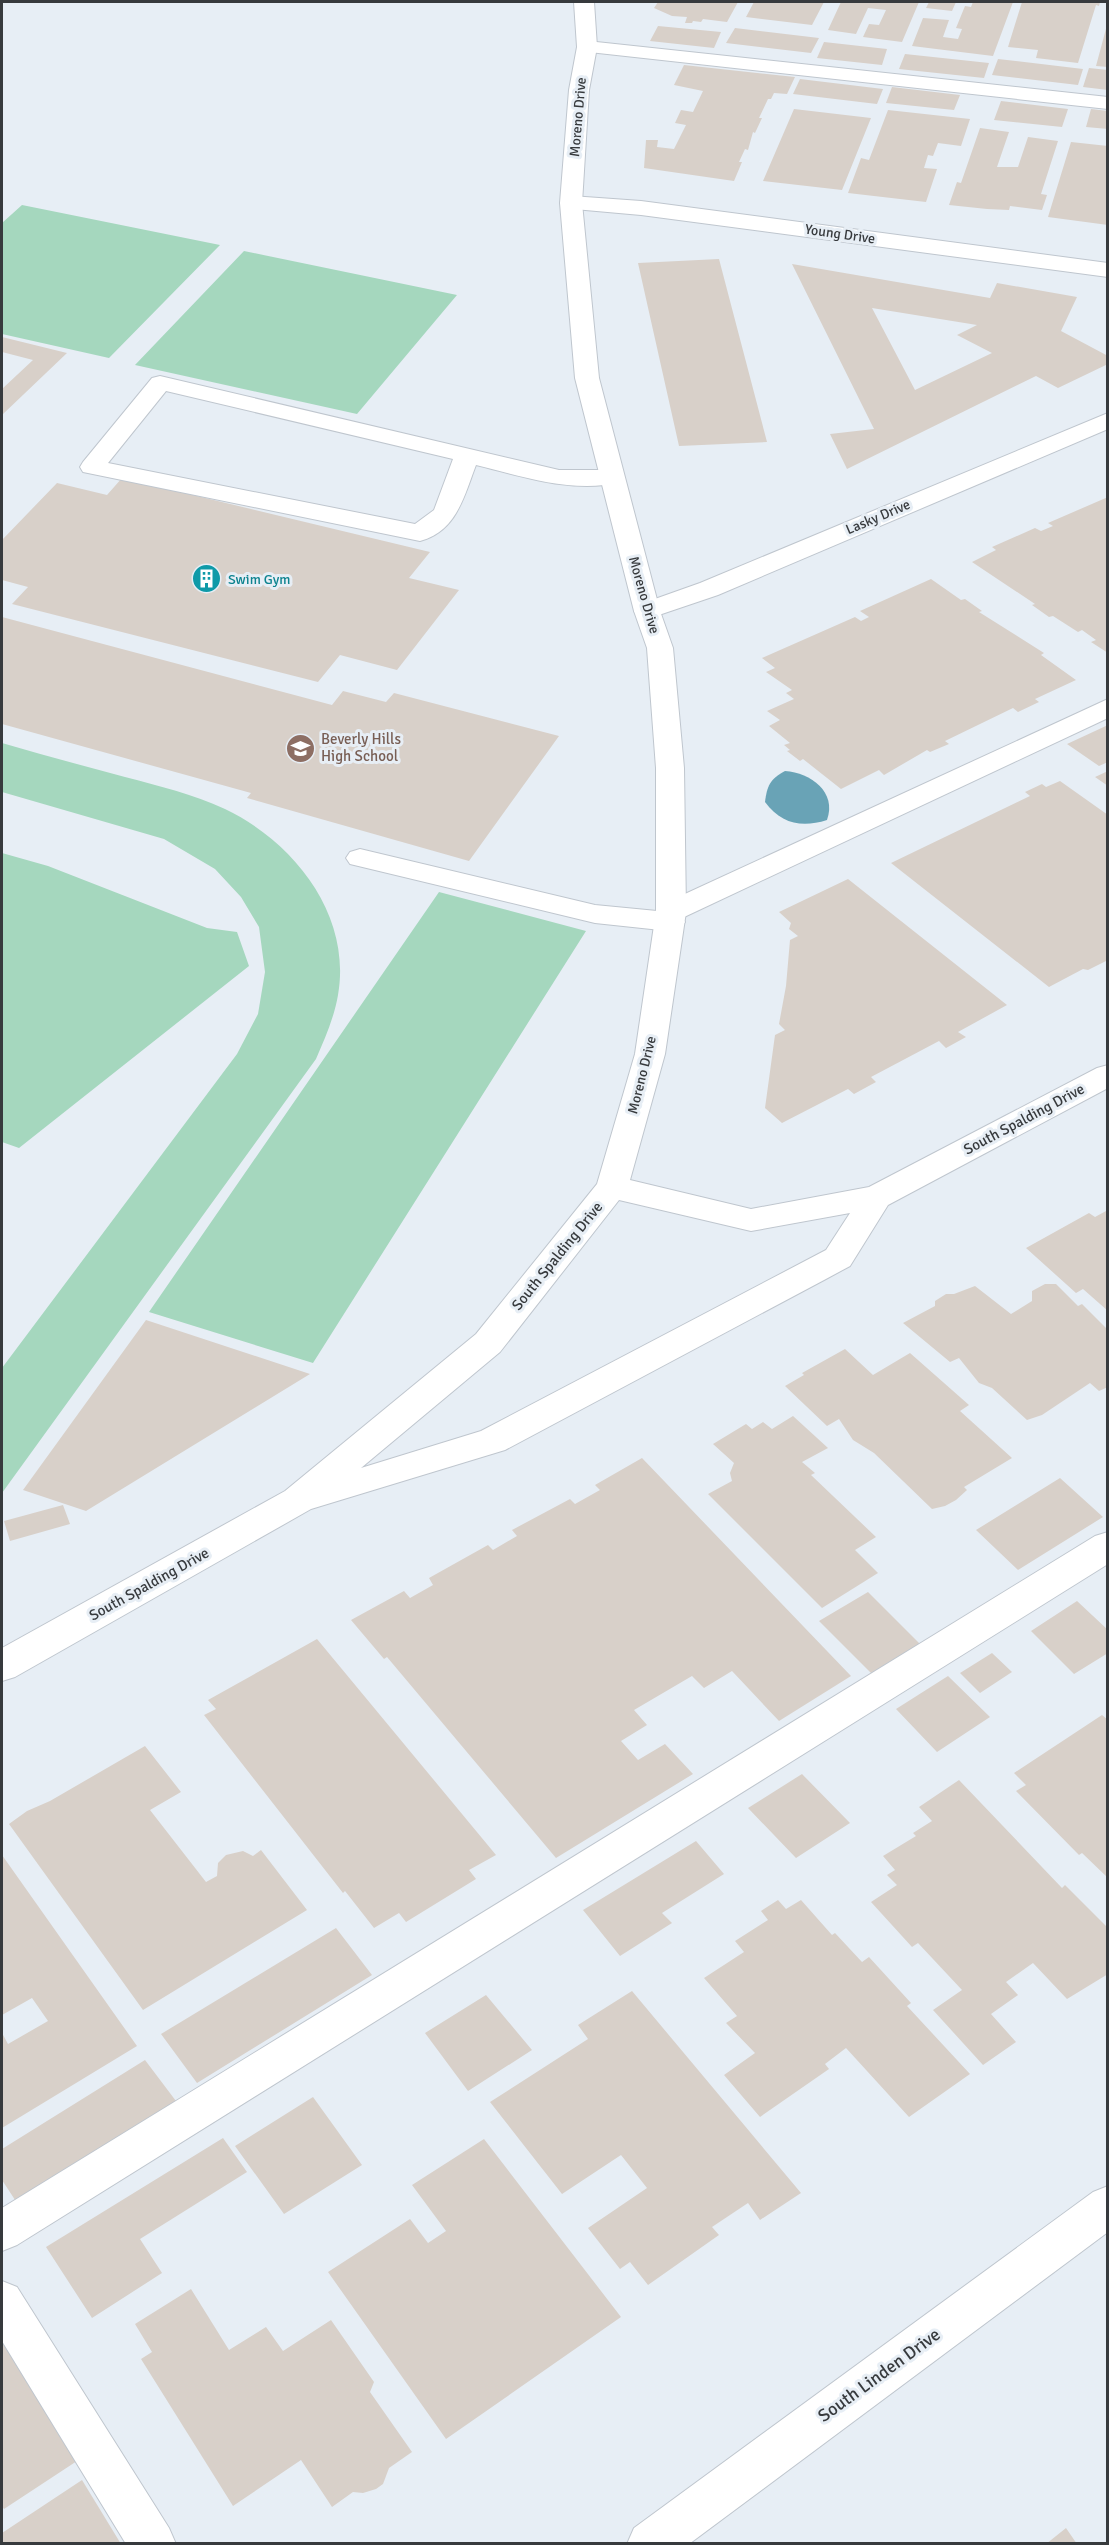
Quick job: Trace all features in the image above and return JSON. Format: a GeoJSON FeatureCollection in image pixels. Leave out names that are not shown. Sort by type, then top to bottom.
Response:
{"type":"FeatureCollection","features":[{"type":"Feature","properties":{"kind":"street","name":"Moreno Drive"},"geometry":{"type":"LineString","coordinates":[[584,2],[587,47],[579,90],[571,203],[587,378],[647,611],[660,648],[667,735],[670,917],[650,1054],[612,1187]]}},
{"type":"Feature","properties":{"kind":"street"},"geometry":{"type":"LineString","coordinates":[[587,47],[1107,104]]}},
{"type":"Feature","properties":{"kind":"street","name":"Young Drive"},"geometry":{"type":"LineString","coordinates":[[571,203],[641,208],[1107,270]]}},
{"type":"Feature","properties":{"kind":"street"},"geometry":{"type":"LineString","coordinates":[[466,457],[444,514],[420,533],[92,467],[160,383],[466,457],[526,468],[559,477],[612,477]]}},
{"type":"Feature","properties":{"kind":"street","name":"Lasky Drive"},"geometry":{"type":"LineString","coordinates":[[647,611],[709,589],[1107,420]]}},
{"type":"Feature","properties":{"kind":"street"},"geometry":{"type":"LineString","coordinates":[[360,858],[596,914],[670,917],[1107,707]]}},
{"type":"Feature","properties":{"kind":"street","name":"South Spalding Drive"},"geometry":{"type":"LineString","coordinates":[[2,1666],[297,1501],[488,1343],[612,1187],[751,1220],[877,1197],[1107,1075]]}},
{"type":"Feature","properties":{"kind":"street","name":"South Spalding Drive"},"geometry":{"type":"LineString","coordinates":[[297,1501],[493,1441],[838,1258],[877,1197]]}},
{"type":"Feature","properties":{"kind":"street"},"geometry":{"type":"LineString","coordinates":[[2,2231],[1107,1546]]}},
{"type":"Feature","properties":{"kind":"street","name":"South Linden Drive"},"geometry":{"type":"LineString","coordinates":[[650,2544],[1107,2206]]}},
{"type":"Feature","properties":{"kind":"street"},"geometry":{"type":"LineString","coordinates":[[2,2302],[153,2544]]}},
{"type":"Feature","properties":{"kind":"green space"},"geometry":{"type":"Polygon","coordinates":[[[22,205],[220,245],[109,358],[2,334],[2,223],[22,205]]]}},
{"type":"Feature","properties":{"kind":"green space"},"geometry":{"type":"Polygon","coordinates":[[[244,251],[457,295],[357,414],[135,365],[244,251]]]}},
{"type":"Feature","properties":{"kind":"green space"},"geometry":{"type":"Polygon","coordinates":[[[2,743],[188,795],[225,809],[250,823],[295,861],[313,884],[327,910],[336,937],[340,965],[336,1003],[329,1028],[316,1059],[2,1493],[2,1368],[237,1054],[258,1014],[265,972],[259,927],[241,897],[215,869],[164,839],[2,792],[2,743]]]}},
{"type":"Feature","properties":{"kind":"green space"},"geometry":{"type":"Polygon","coordinates":[[[2,853],[48,866],[207,928],[237,932],[249,966],[19,1148],[2,1142],[2,853]]]}},
{"type":"Feature","properties":{"kind":"green space"},"geometry":{"type":"Polygon","coordinates":[[[439,892],[586,931],[313,1363],[149,1312],[439,892]]]}},
{"type":"Feature","properties":{"kind":"water"},"geometry":{"type":"Polygon","coordinates":[[[785,771],[804,776],[820,786],[828,801],[827,820],[809,824],[793,822],[778,815],[765,802],[768,787],[785,771]]]}},
{"type":"Feature","properties":{"kind":"building"},"geometry":{"type":"Polygon","coordinates":[[[658,2],[738,2],[727,22],[703,19],[701,22],[685,23],[687,17],[672,16],[654,8],[658,2]]]}},
{"type":"Feature","properties":{"kind":"building"},"geometry":{"type":"Polygon","coordinates":[[[754,2],[824,2],[812,25],[746,17],[754,2]]]}},
{"type":"Feature","properties":{"kind":"building"},"geometry":{"type":"Polygon","coordinates":[[[841,2],[919,2],[902,42],[863,37],[869,24],[879,25],[886,10],[868,8],[856,34],[828,30],[841,2]]]}},
{"type":"Feature","properties":{"kind":"building"},"geometry":{"type":"Polygon","coordinates":[[[929,2],[956,2],[952,11],[926,8],[929,2]]]}},
{"type":"Feature","properties":{"kind":"building"},"geometry":{"type":"Polygon","coordinates":[[[973,2],[1013,2],[993,56],[912,46],[923,18],[949,20],[943,37],[958,39],[962,29],[956,28],[965,6],[971,7],[973,2]]]}},
{"type":"Feature","properties":{"kind":"building"},"geometry":{"type":"Polygon","coordinates":[[[1022,2],[1100,2],[1099,6],[1096,5],[1078,63],[1036,58],[1038,50],[1008,47],[1022,2]]]}},
{"type":"Feature","properties":{"kind":"building"},"geometry":{"type":"Polygon","coordinates":[[[1107,25],[1108,67],[1096,66],[1107,25]]]}},
{"type":"Feature","properties":{"kind":"building"},"geometry":{"type":"Polygon","coordinates":[[[658,26],[721,32],[714,48],[650,41],[658,26]]]}},
{"type":"Feature","properties":{"kind":"building"},"geometry":{"type":"Polygon","coordinates":[[[735,28],[819,38],[811,53],[726,43],[735,28]]]}},
{"type":"Feature","properties":{"kind":"building"},"geometry":{"type":"Polygon","coordinates":[[[824,42],[887,49],[882,65],[817,58],[824,42]]]}},
{"type":"Feature","properties":{"kind":"building"},"geometry":{"type":"Polygon","coordinates":[[[905,54],[989,63],[984,78],[899,69],[905,54]]]}},
{"type":"Feature","properties":{"kind":"building"},"geometry":{"type":"Polygon","coordinates":[[[998,59],[1083,69],[1078,85],[992,75],[998,59]]]}},
{"type":"Feature","properties":{"kind":"building"},"geometry":{"type":"Polygon","coordinates":[[[684,65],[795,77],[787,94],[774,93],[771,99],[768,99],[759,118],[762,118],[755,133],[753,132],[748,150],[745,149],[739,162],[742,162],[734,181],[644,168],[646,140],[658,140],[657,147],[674,149],[686,125],[675,123],[681,110],[693,112],[703,91],[674,85],[684,65]]]}},
{"type":"Feature","properties":{"kind":"building"},"geometry":{"type":"Polygon","coordinates":[[[1089,68],[1108,70],[1108,90],[1083,87],[1089,68]]]}},
{"type":"Feature","properties":{"kind":"building"},"geometry":{"type":"Polygon","coordinates":[[[800,79],[883,89],[877,104],[793,94],[800,79]]]}},
{"type":"Feature","properties":{"kind":"building"},"geometry":{"type":"Polygon","coordinates":[[[892,87],[960,95],[954,110],[886,103],[892,87]]]}},
{"type":"Feature","properties":{"kind":"building"},"geometry":{"type":"Polygon","coordinates":[[[1001,101],[1068,109],[1062,127],[994,120],[1001,101]]]}},
{"type":"Feature","properties":{"kind":"building"},"geometry":{"type":"Polygon","coordinates":[[[794,109],[871,118],[842,190],[763,181],[794,109]]]}},
{"type":"Feature","properties":{"kind":"building"},"geometry":{"type":"Polygon","coordinates":[[[1091,109],[1108,111],[1108,129],[1086,127],[1091,109]]]}},
{"type":"Feature","properties":{"kind":"building"},"geometry":{"type":"Polygon","coordinates":[[[888,110],[970,119],[961,146],[938,143],[933,156],[928,155],[924,168],[937,169],[926,202],[848,193],[861,158],[869,160],[888,110]]]}},
{"type":"Feature","properties":{"kind":"building"},"geometry":{"type":"Polygon","coordinates":[[[980,128],[1009,132],[997,167],[1018,167],[1028,137],[1058,141],[1041,194],[1047,195],[1042,210],[1010,206],[1009,210],[949,205],[957,182],[961,183],[980,128]]]}},
{"type":"Feature","properties":{"kind":"building"},"geometry":{"type":"Polygon","coordinates":[[[1071,142],[1108,146],[1108,225],[1048,217],[1071,142]]]}},
{"type":"Feature","properties":{"kind":"building"},"geometry":{"type":"Polygon","coordinates":[[[719,259],[767,442],[679,446],[638,263],[719,259]]]}},
{"type":"Feature","properties":{"kind":"building"},"geometry":{"type":"Polygon","coordinates":[[[792,264],[990,298],[997,283],[1077,297],[1061,331],[1108,356],[1108,364],[1058,388],[1036,376],[847,469],[830,434],[874,429],[792,264]],[[872,308],[915,390],[992,353],[957,335],[977,325],[872,308]]]}},
{"type":"Feature","properties":{"kind":"building"},"geometry":{"type":"Polygon","coordinates":[[[2,337],[67,353],[2,415],[2,389],[33,360],[2,352],[2,337]]]}},
{"type":"Feature","properties":{"kind":"building","name":"Swim Gym"},"geometry":{"type":"Polygon","coordinates":[[[122,478],[430,552],[409,578],[459,590],[397,670],[340,655],[318,682],[12,604],[28,587],[2,580],[2,540],[57,483],[107,495],[122,478]]]}},
{"type":"Feature","properties":{"kind":"building"},"geometry":{"type":"Polygon","coordinates":[[[1108,497],[1108,653],[1091,642],[1096,640],[1082,630],[1078,632],[1053,616],[1049,617],[1032,605],[1035,604],[972,562],[996,550],[992,547],[1035,528],[1041,531],[1053,526],[1048,523],[1108,497]]]}},
{"type":"Feature","properties":{"kind":"building"},"geometry":{"type":"Polygon","coordinates":[[[931,579],[961,600],[965,599],[982,611],[979,612],[1044,653],[1041,655],[1076,680],[1035,699],[1039,702],[1018,712],[1013,708],[945,741],[949,744],[930,752],[927,750],[884,775],[879,770],[841,789],[803,759],[800,761],[787,751],[790,750],[784,745],[790,743],[769,726],[780,720],[767,711],[794,699],[786,693],[792,690],[766,672],[775,668],[762,658],[855,617],[861,621],[869,617],[860,611],[931,579]]]}},
{"type":"Feature","properties":{"kind":"building"},"geometry":{"type":"Polygon","coordinates":[[[2,617],[332,705],[343,691],[386,702],[394,693],[559,736],[469,861],[247,798],[251,793],[2,724],[2,617]]]}},
{"type":"Feature","properties":{"kind":"building"},"geometry":{"type":"Polygon","coordinates":[[[1108,725],[1108,762],[1099,766],[1067,744],[1108,725]]]}},
{"type":"Feature","properties":{"kind":"building"},"geometry":{"type":"Polygon","coordinates":[[[1108,771],[1108,786],[1095,777],[1108,771]]]}},
{"type":"Feature","properties":{"kind":"building"},"geometry":{"type":"Polygon","coordinates":[[[1060,781],[1108,815],[1108,960],[1088,970],[1083,969],[1049,987],[891,863],[1030,796],[1025,792],[1042,784],[1046,787],[1060,781]]]}},
{"type":"Feature","properties":{"kind":"building"},"geometry":{"type":"Polygon","coordinates":[[[848,879],[1007,1005],[958,1032],[966,1037],[946,1048],[939,1041],[871,1077],[876,1082],[854,1094],[848,1089],[782,1123],[765,1108],[775,1035],[785,1030],[779,1024],[786,986],[790,940],[798,936],[789,929],[791,923],[779,912],[848,879]]]}},
{"type":"Feature","properties":{"kind":"building"},"geometry":{"type":"Polygon","coordinates":[[[1108,1212],[1108,1311],[1083,1289],[1076,1293],[1026,1248],[1089,1213],[1095,1217],[1108,1212]]]}},
{"type":"Feature","properties":{"kind":"building"},"geometry":{"type":"Polygon","coordinates":[[[1045,1284],[1056,1284],[1078,1306],[1082,1304],[1108,1330],[1108,1387],[1099,1391],[1090,1383],[1042,1415],[1027,1420],[992,1388],[979,1383],[959,1358],[950,1362],[903,1323],[935,1306],[935,1301],[946,1294],[954,1294],[975,1286],[1011,1314],[1032,1301],[1032,1291],[1045,1284]]]}},
{"type":"Feature","properties":{"kind":"building"},"geometry":{"type":"Polygon","coordinates":[[[146,1320],[310,1374],[86,1511],[23,1490],[146,1320]]]}},
{"type":"Feature","properties":{"kind":"building"},"geometry":{"type":"Polygon","coordinates":[[[845,1349],[873,1375],[910,1353],[969,1405],[960,1411],[1012,1458],[964,1487],[967,1490],[956,1500],[932,1509],[874,1453],[853,1440],[839,1419],[827,1426],[785,1386],[804,1375],[802,1373],[845,1349]]]}},
{"type":"Feature","properties":{"kind":"building"},"geometry":{"type":"Polygon","coordinates":[[[793,1416],[828,1448],[802,1462],[815,1473],[811,1475],[876,1537],[855,1550],[878,1573],[822,1608],[708,1494],[732,1481],[730,1473],[734,1463],[713,1444],[746,1424],[752,1429],[763,1422],[772,1429],[793,1416]]]}},
{"type":"Feature","properties":{"kind":"building"},"geometry":{"type":"Polygon","coordinates":[[[642,1458],[851,1676],[779,1721],[732,1671],[704,1688],[692,1676],[634,1710],[647,1725],[621,1741],[638,1760],[665,1744],[693,1774],[556,1858],[387,1657],[384,1659],[351,1620],[404,1591],[410,1598],[433,1585],[429,1578],[488,1545],[493,1550],[517,1536],[512,1530],[570,1499],[575,1504],[600,1490],[595,1485],[642,1458]]]}},
{"type":"Feature","properties":{"kind":"building"},"geometry":{"type":"Polygon","coordinates":[[[1060,1478],[1103,1517],[1018,1570],[976,1530],[1060,1478]]]}},
{"type":"Feature","properties":{"kind":"building"},"geometry":{"type":"Polygon","coordinates":[[[63,1505],[70,1524],[10,1541],[4,1521],[63,1505]]]}},
{"type":"Feature","properties":{"kind":"building"},"geometry":{"type":"Polygon","coordinates":[[[868,1592],[920,1644],[872,1674],[819,1621],[868,1592]]]}},
{"type":"Feature","properties":{"kind":"building"},"geometry":{"type":"Polygon","coordinates":[[[1077,1601],[1108,1630],[1108,1653],[1074,1674],[1031,1631],[1077,1601]]]}},
{"type":"Feature","properties":{"kind":"building"},"geometry":{"type":"Polygon","coordinates":[[[317,1639],[496,1855],[469,1870],[476,1879],[406,1922],[399,1913],[374,1928],[345,1891],[343,1893],[204,1715],[216,1709],[208,1700],[317,1639]]]}},
{"type":"Feature","properties":{"kind":"building"},"geometry":{"type":"Polygon","coordinates":[[[992,1653],[1012,1672],[980,1693],[960,1673],[992,1653]]]}},
{"type":"Feature","properties":{"kind":"building"},"geometry":{"type":"Polygon","coordinates":[[[948,1676],[990,1717],[937,1752],[896,1709],[948,1676]]]}},
{"type":"Feature","properties":{"kind":"building"},"geometry":{"type":"Polygon","coordinates":[[[1102,1715],[1108,1720],[1108,1878],[1082,1853],[1079,1855],[1016,1791],[1026,1785],[1014,1773],[1102,1715]]]}},
{"type":"Feature","properties":{"kind":"building"},"geometry":{"type":"Polygon","coordinates":[[[145,1746],[181,1792],[150,1810],[206,1882],[217,1876],[218,1863],[226,1855],[243,1851],[253,1856],[261,1850],[307,1910],[143,2010],[9,1824],[27,1811],[50,1801],[145,1746]]]}},
{"type":"Feature","properties":{"kind":"building"},"geometry":{"type":"Polygon","coordinates":[[[802,1774],[850,1823],[796,1858],[748,1808],[802,1774]]]}},
{"type":"Feature","properties":{"kind":"building"},"geometry":{"type":"Polygon","coordinates":[[[959,1780],[1062,1888],[1065,1885],[1108,1928],[1108,1974],[1067,1999],[1033,1963],[1006,1982],[1018,1995],[991,2014],[1016,2042],[983,2065],[933,2010],[962,1990],[918,1943],[912,1947],[871,1902],[897,1885],[887,1875],[895,1870],[883,1856],[916,1836],[913,1833],[932,1821],[919,1807],[959,1780]]]}},
{"type":"Feature","properties":{"kind":"building"},"geometry":{"type":"Polygon","coordinates":[[[696,1841],[724,1874],[662,1913],[672,1923],[620,1956],[583,1910],[696,1841]]]}},
{"type":"Feature","properties":{"kind":"building"},"geometry":{"type":"Polygon","coordinates":[[[2,1855],[137,2046],[2,2128],[2,2033],[8,2044],[48,2021],[32,1998],[2,2015],[2,1855]]]}},
{"type":"Feature","properties":{"kind":"building"},"geometry":{"type":"Polygon","coordinates":[[[778,1900],[786,1909],[801,1900],[832,1935],[835,1933],[862,1962],[869,1957],[911,2003],[907,2006],[970,2074],[909,2117],[846,2048],[825,2064],[829,2069],[760,2117],[724,2075],[755,2053],[726,2023],[737,2016],[704,1978],[744,1952],[735,1941],[768,1920],[761,1911],[778,1900]]]}},
{"type":"Feature","properties":{"kind":"building"},"geometry":{"type":"Polygon","coordinates":[[[336,1928],[372,1975],[197,2083],[161,2034],[336,1928]]]}},
{"type":"Feature","properties":{"kind":"building"},"geometry":{"type":"Polygon","coordinates":[[[632,1991],[801,2193],[760,2220],[748,2203],[712,2227],[719,2235],[648,2285],[630,2262],[620,2269],[588,2228],[647,2188],[621,2155],[562,2194],[490,2102],[588,2039],[578,2025],[632,1991]]]}},
{"type":"Feature","properties":{"kind":"building"},"geometry":{"type":"Polygon","coordinates":[[[486,1995],[532,2050],[468,2091],[425,2033],[486,1995]]]}},
{"type":"Feature","properties":{"kind":"building"},"geometry":{"type":"Polygon","coordinates":[[[145,2060],[179,2105],[19,2206],[2,2180],[2,2149],[145,2060]]]}},
{"type":"Feature","properties":{"kind":"building"},"geometry":{"type":"Polygon","coordinates":[[[313,2097],[362,2165],[284,2214],[235,2146],[313,2097]]]}},
{"type":"Feature","properties":{"kind":"building"},"geometry":{"type":"Polygon","coordinates":[[[223,2138],[247,2172],[140,2239],[162,2273],[92,2318],[46,2247],[223,2138]]]}},
{"type":"Feature","properties":{"kind":"building"},"geometry":{"type":"Polygon","coordinates":[[[484,2139],[621,2317],[446,2439],[328,2272],[410,2219],[428,2243],[446,2231],[412,2185],[484,2139]]]}},
{"type":"Feature","properties":{"kind":"building"},"geometry":{"type":"Polygon","coordinates":[[[191,2289],[229,2350],[266,2327],[283,2351],[331,2320],[374,2382],[370,2392],[412,2452],[389,2468],[383,2484],[376,2489],[363,2493],[353,2492],[332,2507],[301,2460],[233,2506],[141,2359],[152,2352],[135,2324],[191,2289]]]}},
{"type":"Feature","properties":{"kind":"building"},"geometry":{"type":"Polygon","coordinates":[[[2,2336],[77,2461],[4,2509],[2,2506],[2,2336]]]}},
{"type":"Feature","properties":{"kind":"building"},"geometry":{"type":"Polygon","coordinates":[[[82,2480],[121,2544],[2,2544],[2,2533],[82,2480]]]}},
{"type":"Feature","properties":{"kind":"building"},"geometry":{"type":"Polygon","coordinates":[[[1066,2528],[1077,2544],[1046,2544],[1066,2528]]]}},
{"type":"Feature","properties":{"kind":"place","name":"Swim Gym"},"geometry":{"type":"Point","coordinates":[207,579]}},
{"type":"Feature","properties":{"kind":"place","name":"Beverly Hills High School"},"geometry":{"type":"Point","coordinates":[300,748]}}]}
